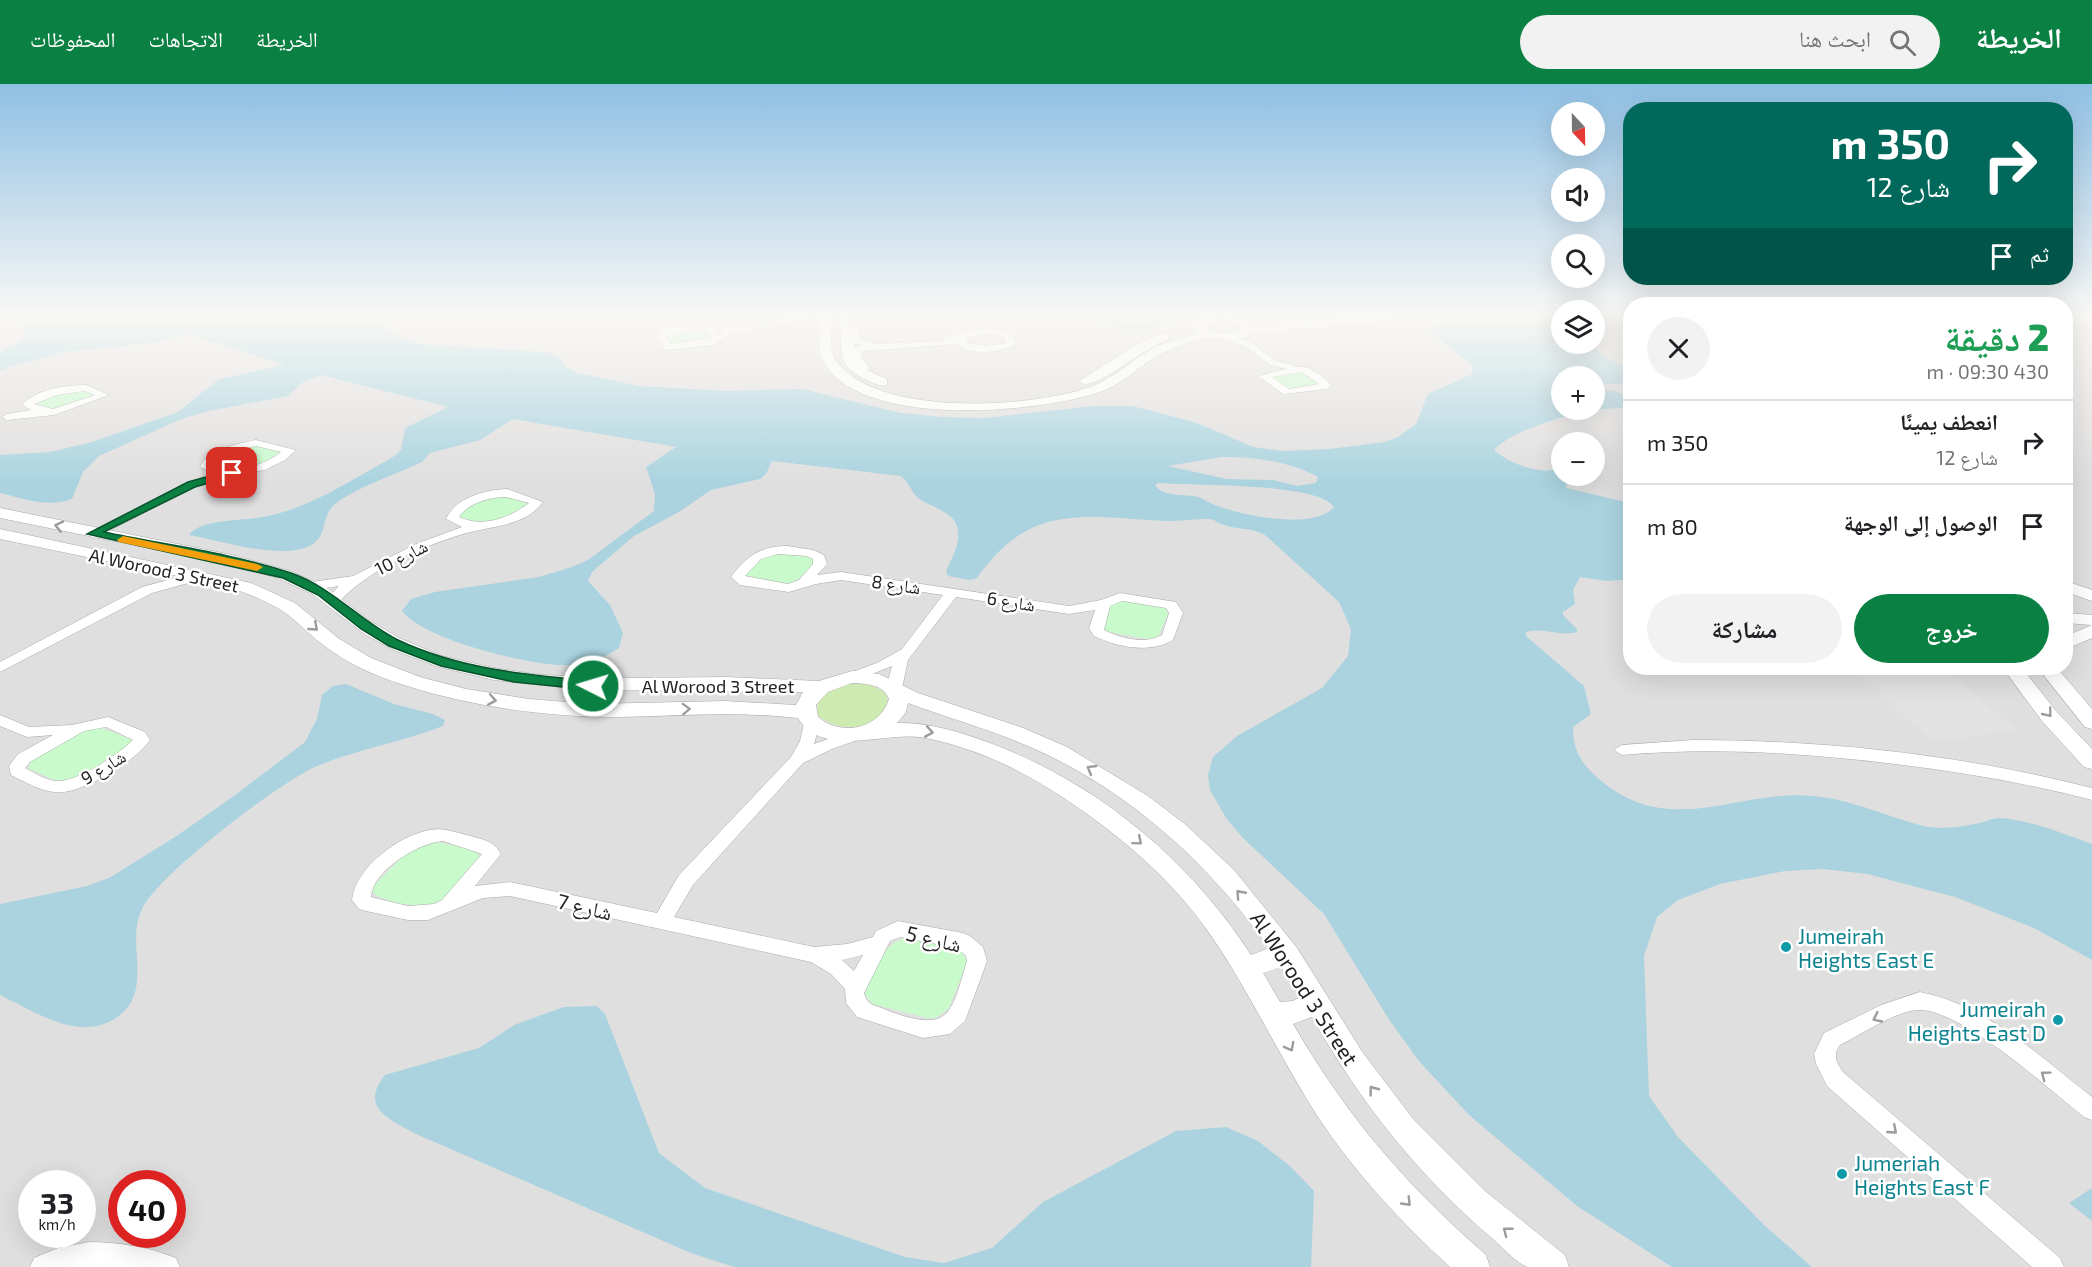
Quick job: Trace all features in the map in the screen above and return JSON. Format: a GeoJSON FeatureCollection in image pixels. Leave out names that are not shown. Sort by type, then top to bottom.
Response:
{"type":"FeatureCollection","features":[{"type":"Feature","properties":{"kind":"street"},"geometry":{"type":"LineString","coordinates":[[839,373],[860,387],[918,403],[976,407],[1047,402],[1093,390],[1128,373]]}},
{"type":"Feature","properties":{"kind":"street"},"geometry":{"type":"LineString","coordinates":[[863,373],[905,389],[933,394],[976,397],[1023,395],[1084,382],[1101,373]]}},
{"type":"Feature","properties":{"kind":"street"},"geometry":{"type":"LineString","coordinates":[[1267,373],[1263,376],[1287,392],[1327,386],[1312,373]]}},
{"type":"Feature","properties":{"kind":"street"},"geometry":{"type":"LineString","coordinates":[[71,388],[87,388],[104,395],[59,411],[3,418],[33,400],[71,388]]}},
{"type":"Feature","properties":{"kind":"street"},"geometry":{"type":"LineString","coordinates":[[27,405],[44,412]]}},
{"type":"Feature","properties":{"kind":"street"},"geometry":{"type":"LineString","coordinates":[[93,534],[192,484],[203,476],[208,468],[206,466],[208,462],[246,444],[261,443],[290,450],[252,470],[192,484]]}},
{"type":"Feature","properties":{"kind":"street"},"geometry":{"type":"LineString","coordinates":[[208,468],[232,473]]}},
{"type":"Feature","properties":{"kind":"street","name":"شارع 10"},"geometry":{"type":"LineString","coordinates":[[324,593],[441,536],[503,523],[537,502],[507,493],[490,494],[455,512],[452,516],[454,520]]}},
{"type":"Feature","properties":{"kind":"street","name":"Al Worood 3 Street"},"geometry":{"type":"LineString","coordinates":[[0,513],[269,571],[324,593],[366,626],[394,643],[445,663],[514,677],[607,686],[748,683],[821,687]]}},
{"type":"Feature","properties":{"kind":"street","name":"شارع 10"},"geometry":{"type":"LineString","coordinates":[[454,520],[479,527]]}},
{"type":"Feature","properties":{"kind":"street","name":"شارع 10"},"geometry":{"type":"LineString","coordinates":[[441,536],[454,520]]}},
{"type":"Feature","properties":{"kind":"street","name":"Al Worood 3 Street"},"geometry":{"type":"LineString","coordinates":[[0,534],[230,582],[273,598],[290,608],[330,641],[360,660],[424,685],[462,694],[526,704],[592,710],[756,707],[809,718]]}},
{"type":"Feature","properties":{"kind":"street","name":"شارع 8"},"geometry":{"type":"LineString","coordinates":[[842,576],[820,564],[818,556],[811,553],[774,549],[763,552],[738,577],[745,582],[783,588],[842,576],[951,592]]}},
{"type":"Feature","properties":{"kind":"street"},"geometry":{"type":"LineString","coordinates":[[0,668],[147,590],[172,571],[202,563],[249,571],[269,571]]}},
{"type":"Feature","properties":{"kind":"street"},"geometry":{"type":"LineString","coordinates":[[805,582],[820,564]]}},
{"type":"Feature","properties":{"kind":"street"},"geometry":{"type":"LineString","coordinates":[[147,590],[198,576]]}},
{"type":"Feature","properties":{"kind":"street","name":"شارع 10"},"geometry":{"type":"LineString","coordinates":[[324,593],[340,591],[360,577]]}},
{"type":"Feature","properties":{"kind":"street"},"geometry":{"type":"LineString","coordinates":[[230,582],[268,585],[299,598],[324,593]]}},
{"type":"Feature","properties":{"kind":"street"},"geometry":{"type":"LineString","coordinates":[[2073,589],[2092,596]]}},
{"type":"Feature","properties":{"kind":"street"},"geometry":{"type":"LineString","coordinates":[[895,689],[897,669],[906,652],[939,613],[951,592]]}},
{"type":"Feature","properties":{"kind":"street","name":"شارع 6"},"geometry":{"type":"LineString","coordinates":[[951,592],[1070,610],[1104,604],[1110,599],[1125,597],[1171,605],[1176,613],[1168,637],[1153,644],[1107,637],[1099,633],[1097,626],[1070,610]]}},
{"type":"Feature","properties":{"kind":"street"},"geometry":{"type":"LineString","coordinates":[[2073,599],[2092,603]]}},
{"type":"Feature","properties":{"kind":"street"},"geometry":{"type":"LineString","coordinates":[[1097,626],[1104,604]]}},
{"type":"Feature","properties":{"kind":"street"},"geometry":{"type":"LineString","coordinates":[[2073,619],[2092,620]]}},
{"type":"Feature","properties":{"kind":"street"},"geometry":{"type":"LineString","coordinates":[[2073,640],[2092,631]]}},
{"type":"Feature","properties":{"kind":"street"},"geometry":{"type":"LineString","coordinates":[[661,923],[686,880],[797,760],[808,741],[809,698],[821,687],[882,666],[906,652]]}},
{"type":"Feature","properties":{"kind":"street"},"geometry":{"type":"LineString","coordinates":[[2017,675],[2049,716],[2092,762]]}},
{"type":"Feature","properties":{"kind":"street"},"geometry":{"type":"LineString","coordinates":[[2055,675],[2092,722]]}},
{"type":"Feature","properties":{"kind":"street"},"geometry":{"type":"LineString","coordinates":[[797,760],[826,745],[884,725],[899,708],[900,699],[895,689],[881,680],[852,677]]}},
{"type":"Feature","properties":{"kind":"street","name":"Al Worood 3 Street"},"geometry":{"type":"LineString","coordinates":[[895,689],[1049,747],[1118,786],[1179,831],[1216,866],[1251,905],[1288,955],[1362,1076],[1399,1124],[1444,1173],[1497,1223],[1552,1267]]}},
{"type":"Feature","properties":{"kind":"street"},"geometry":{"type":"LineString","coordinates":[[809,718],[837,734],[914,730],[947,736],[1024,767],[1095,808],[1137,839],[1176,876],[1212,919],[1273,1014],[1313,1084],[1349,1136],[1393,1188],[1474,1267]]}},
{"type":"Feature","properties":{"kind":"street","name":"شارع 9"},"geometry":{"type":"LineString","coordinates":[[0,720],[27,732],[108,722],[139,736],[142,740],[81,781],[60,788],[17,771],[20,762],[28,755],[80,727]]}},
{"type":"Feature","properties":{"kind":"street","name":"شارع 9"},"geometry":{"type":"LineString","coordinates":[[27,732],[32,742],[28,755]]}},
{"type":"Feature","properties":{"kind":"street"},"geometry":{"type":"LineString","coordinates":[[1622,750],[1694,744],[1748,744],[1929,763],[2058,784],[2092,794]]}},
{"type":"Feature","properties":{"kind":"street"},"geometry":{"type":"LineString","coordinates":[[2058,784],[2092,783]]}},
{"type":"Feature","properties":{"kind":"street","name":"شارع 7"},"geometry":{"type":"LineString","coordinates":[[455,900],[492,854],[486,847],[443,835],[423,836],[403,845],[366,883],[360,895],[366,904],[420,915],[440,910],[455,900],[483,891],[510,889],[661,923]]}},
{"type":"Feature","properties":{"kind":"street","name":"شارع 7"},"geometry":{"type":"LineString","coordinates":[[487,862],[494,878],[510,889]]}},
{"type":"Feature","properties":{"kind":"street","name":"شارع 5"},"geometry":{"type":"LineString","coordinates":[[661,923],[814,955],[838,968],[857,987]]}},
{"type":"Feature","properties":{"kind":"street","name":"شارع 5"},"geometry":{"type":"LineString","coordinates":[[898,929],[963,941],[971,946],[977,961],[958,1015],[943,1028],[923,1029],[864,1011],[854,998],[857,987],[878,943],[883,936],[898,929]]}},
{"type":"Feature","properties":{"kind":"street","name":"شارع 5"},"geometry":{"type":"LineString","coordinates":[[814,955],[847,952],[878,943]]}},
{"type":"Feature","properties":{"kind":"street"},"geometry":{"type":"LineString","coordinates":[[1246,970],[1268,959],[1288,955]]}},
{"type":"Feature","properties":{"kind":"street"},"geometry":{"type":"LineString","coordinates":[[1273,1014],[1297,1012],[1316,1001]]}},
{"type":"Feature","properties":{"kind":"street"},"geometry":{"type":"LineString","coordinates":[[2051,1267],[1835,1079],[1827,1066],[1823,1053],[1826,1045],[1832,1039],[1899,1008],[1919,1001],[1935,1003],[1969,1016],[2092,1110]]}},
{"type":"Feature","properties":{"kind":"street"},"geometry":{"type":"LineString","coordinates":[[43,1267],[90,1254],[118,1254],[167,1267]]}},
{"type":"Feature","properties":{"kind":"shaded area"},"geometry":{"type":"Polygon","coordinates":[[[0,373],[1551,373],[1551,420],[1605,420],[1605,373],[1623,373],[1623,675],[2073,675],[2073,373],[2092,373],[2092,1267],[0,1267],[0,373]]]}},
{"type":"Feature","properties":{"kind":"shaded area"},"geometry":{"type":"Polygon","coordinates":[[[1861,675],[1951,675],[2017,730],[1932,742],[1861,675]]]}},
{"type":"Feature","properties":{"kind":"green space"},"geometry":{"type":"Polygon","coordinates":[[[1305,373],[1321,384],[1293,389],[1282,386],[1270,375],[1305,373]]]}},
{"type":"Feature","properties":{"kind":"green space"},"geometry":{"type":"Polygon","coordinates":[[[79,388],[97,395],[66,407],[51,408],[34,403],[35,401],[79,388]]]}},
{"type":"Feature","properties":{"kind":"green space"},"geometry":{"type":"Polygon","coordinates":[[[256,445],[281,450],[281,453],[265,462],[248,467],[231,468],[213,464],[242,448],[256,445]]]}},
{"type":"Feature","properties":{"kind":"green space"},"geometry":{"type":"Polygon","coordinates":[[[499,495],[525,502],[527,505],[494,522],[479,522],[459,517],[457,514],[486,497],[499,495]]]}},
{"type":"Feature","properties":{"kind":"green space"},"geometry":{"type":"Polygon","coordinates":[[[768,553],[811,556],[814,560],[811,567],[799,579],[785,584],[747,578],[745,575],[768,553]]]}},
{"type":"Feature","properties":{"kind":"green space"},"geometry":{"type":"Polygon","coordinates":[[[1123,600],[1166,608],[1168,614],[1158,637],[1147,639],[1104,631],[1102,624],[1110,604],[1123,600]]]}},
{"type":"Feature","properties":{"kind":"green space"},"geometry":{"type":"Polygon","coordinates":[[[845,684],[868,684],[885,692],[889,705],[876,720],[866,724],[846,727],[826,721],[818,715],[817,708],[821,699],[845,684]]]}},
{"type":"Feature","properties":{"kind":"green space"},"geometry":{"type":"Polygon","coordinates":[[[101,728],[132,739],[133,742],[119,754],[77,778],[60,781],[29,769],[30,762],[81,731],[101,728]]]}},
{"type":"Feature","properties":{"kind":"green space"},"geometry":{"type":"Polygon","coordinates":[[[433,841],[477,851],[480,859],[444,899],[437,903],[419,906],[388,901],[373,893],[372,888],[377,882],[412,847],[433,841]]]}},
{"type":"Feature","properties":{"kind":"green space"},"geometry":{"type":"Polygon","coordinates":[[[907,938],[960,950],[968,960],[949,1008],[936,1018],[927,1018],[873,1004],[865,995],[875,969],[885,952],[899,940],[907,938]]]}},
{"type":"Feature","properties":{"kind":"water"},"geometry":{"type":"Polygon","coordinates":[[[246,373],[578,373],[640,386],[726,391],[802,389],[901,413],[943,417],[984,418],[1092,406],[1133,406],[1197,423],[1253,447],[1282,451],[1329,449],[1385,442],[1398,437],[1416,424],[1428,394],[1472,373],[1551,373],[1551,420],[1555,420],[1520,433],[1494,450],[1517,464],[1551,470],[1551,486],[1566,486],[1566,488],[1623,501],[1623,580],[1607,581],[1580,577],[1573,590],[1575,604],[1563,612],[1577,632],[1526,632],[1526,636],[1584,686],[1591,714],[1573,727],[1573,736],[1577,751],[1588,768],[1600,780],[1627,798],[1653,807],[1706,808],[1786,795],[1814,796],[1858,805],[1928,827],[1957,827],[2000,818],[2012,819],[2035,824],[2092,844],[2092,960],[2034,928],[1955,897],[1867,874],[1823,869],[1785,871],[1720,884],[1678,900],[1657,917],[1644,956],[1649,1096],[1678,1137],[1765,1226],[1812,1267],[1672,1267],[1577,1206],[1469,1115],[1418,1060],[1388,1018],[1324,914],[1243,838],[1226,818],[1210,790],[1208,775],[1213,757],[1237,736],[1322,688],[1348,656],[1351,629],[1339,602],[1265,535],[1227,526],[1211,519],[1167,521],[1086,517],[1062,519],[1040,525],[1018,536],[997,553],[977,578],[970,580],[948,576],[946,571],[957,544],[956,523],[947,514],[918,498],[901,476],[772,461],[766,474],[760,479],[711,490],[679,512],[634,536],[592,572],[588,581],[610,605],[623,633],[619,648],[582,664],[541,663],[474,648],[451,640],[414,622],[402,611],[411,599],[435,592],[539,577],[588,560],[654,511],[655,494],[646,467],[676,447],[513,419],[480,440],[430,453],[422,462],[342,499],[331,509],[319,538],[309,546],[278,551],[189,535],[212,523],[281,513],[314,500],[393,457],[401,450],[405,428],[448,407],[321,375],[304,381],[288,396],[209,411],[181,419],[99,456],[83,472],[72,499],[45,503],[0,493],[0,455],[50,452],[92,442],[178,412],[219,379],[246,373]],[[1221,457],[1168,466],[1227,479],[1273,480],[1297,486],[1316,483],[1318,477],[1296,467],[1271,461],[1221,457]],[[1159,483],[1155,485],[1163,492],[1198,497],[1226,509],[1276,519],[1310,518],[1324,514],[1334,507],[1323,499],[1305,493],[1280,489],[1159,483]]]}},
{"type":"Feature","properties":{"kind":"water"},"geometry":{"type":"Polygon","coordinates":[[[1605,373],[1623,373],[1623,384],[1605,384],[1605,373]]]}},
{"type":"Feature","properties":{"kind":"water"},"geometry":{"type":"Polygon","coordinates":[[[1605,391],[1623,394],[1623,408],[1605,409],[1605,391]]]}},
{"type":"Feature","properties":{"kind":"water"},"geometry":{"type":"Polygon","coordinates":[[[346,684],[394,704],[433,714],[445,720],[443,726],[348,755],[300,775],[222,830],[171,874],[142,909],[137,923],[136,938],[137,984],[133,998],[125,1010],[111,1021],[97,1026],[68,1025],[40,1015],[0,995],[0,904],[87,886],[109,878],[175,837],[305,742],[317,719],[322,695],[333,686],[346,684]]]}},
{"type":"Feature","properties":{"kind":"water"},"geometry":{"type":"Polygon","coordinates":[[[597,1006],[605,1014],[659,1153],[705,1188],[905,1257],[944,1263],[992,1248],[1043,1202],[1176,1131],[1226,1127],[1258,1141],[1290,1166],[1314,1191],[1311,1267],[734,1267],[691,1253],[416,1134],[387,1117],[376,1104],[375,1096],[378,1086],[385,1075],[479,1048],[514,1025],[564,1007],[597,1006]]]}},
{"type":"Feature","properties":{"kind":"water"},"geometry":{"type":"Polygon","coordinates":[[[2092,1188],[2092,1221],[2069,1203],[2092,1188]]]}},
{"type":"Feature","properties":{"kind":"slow traffic"},"geometry":{"type":"LineString","coordinates":[[123,540],[257,567]]}},
{"type":"Feature","properties":{"kind":"place","name":"Jumeirah Heights East E"},"geometry":{"type":"Point","coordinates":[1786,947]}},
{"type":"Feature","properties":{"kind":"place","name":"Jumeirah Heights East D"},"geometry":{"type":"Point","coordinates":[2058,1020]}},
{"type":"Feature","properties":{"kind":"place","name":"Jumeriah Heights East F"},"geometry":{"type":"Point","coordinates":[1842,1174]}},
{"type":"Feature","properties":{"kind":"route"},"geometry":{"type":"LineString","coordinates":[[232,473],[192,484],[93,534],[227,560],[288,576],[323,592],[366,626],[394,643],[445,663],[514,677],[593,686]]}}]}
